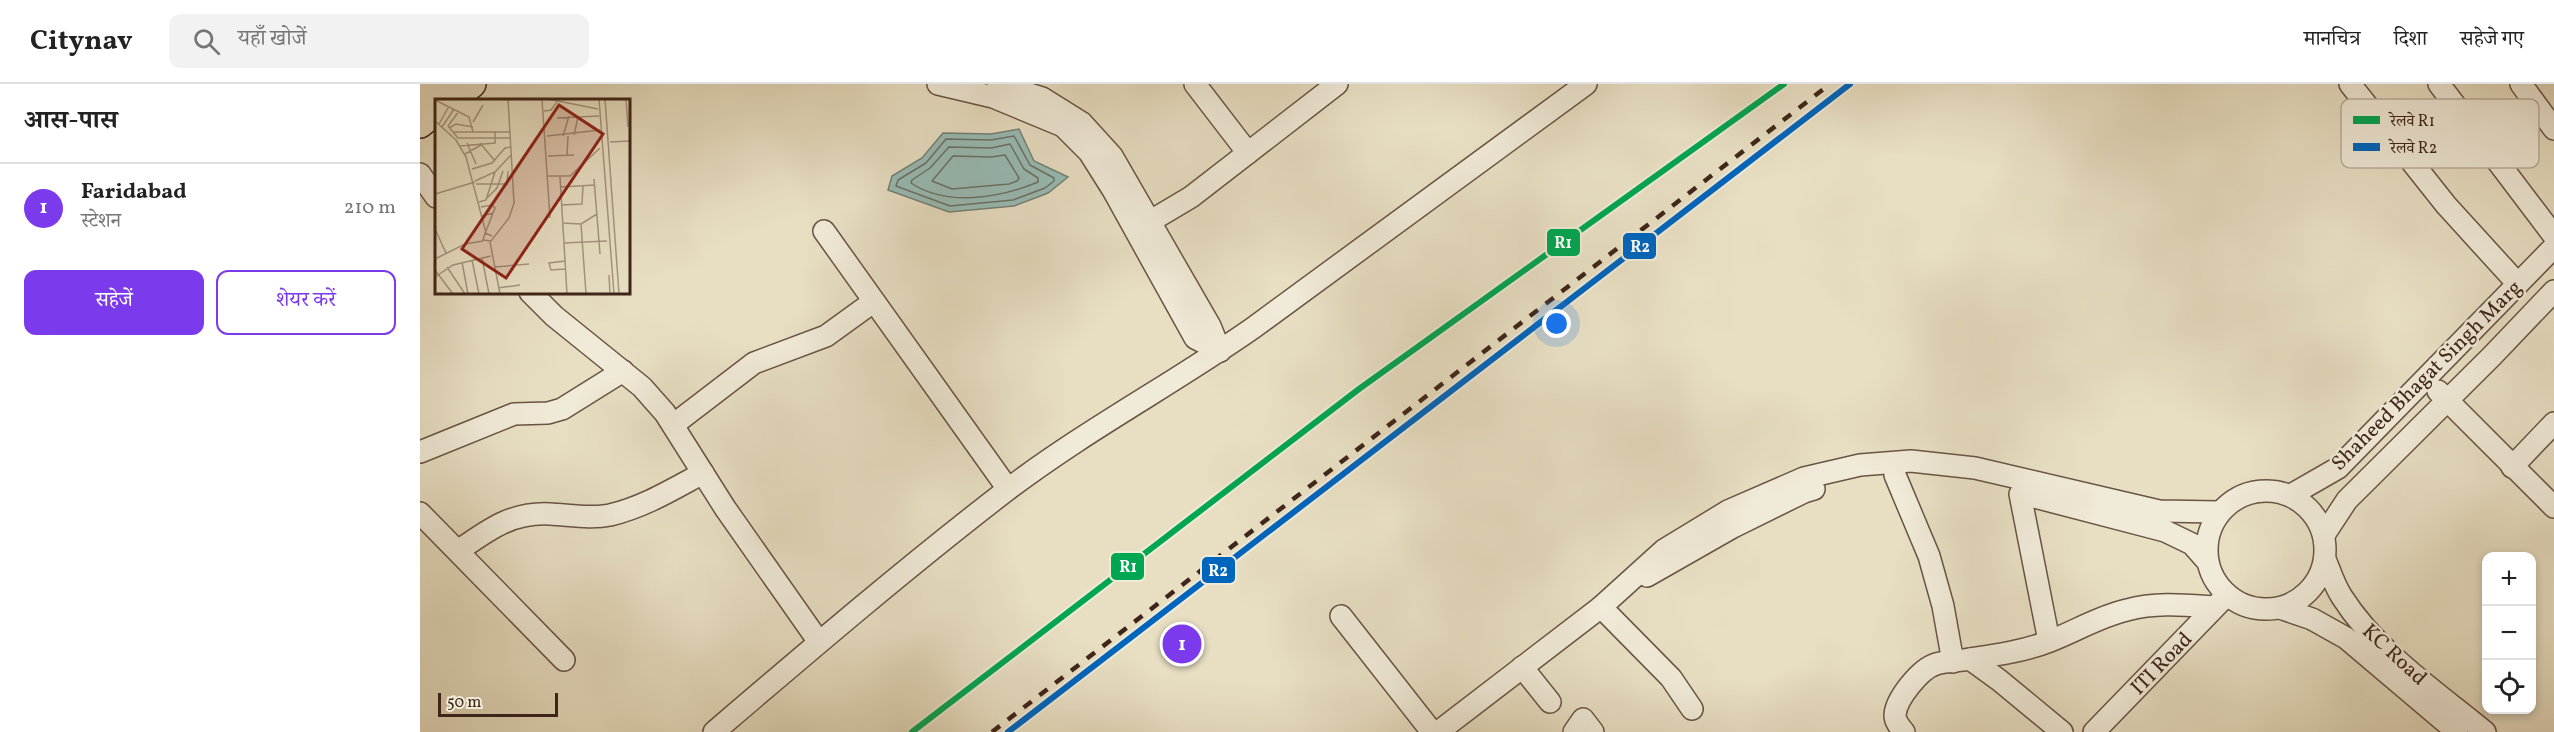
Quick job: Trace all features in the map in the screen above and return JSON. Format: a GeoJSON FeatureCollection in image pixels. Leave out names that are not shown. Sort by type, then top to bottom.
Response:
{"type":"FeatureCollection","features":[{"type":"Feature","properties":{"kind":"highway"},"geometry":{"type":"LineString","coordinates":[[420,100],[441,84]]}},
{"type":"Feature","properties":{"kind":"main road"},"geometry":{"type":"LineString","coordinates":[[451,99],[472,84]]}},
{"type":"Feature","properties":{"kind":"main road"},"geometry":{"type":"LineString","coordinates":[[420,124],[435,112]]}},
{"type":"Feature","properties":{"kind":"street"},"geometry":{"type":"LineString","coordinates":[[938,84],[993,97],[1063,126],[1089,152],[1113,190],[1195,338],[1220,351]]}},
{"type":"Feature","properties":{"kind":"street"},"geometry":{"type":"LineString","coordinates":[[998,84],[1042,98],[1082,123],[1112,156],[1210,326],[1220,351]]}},
{"type":"Feature","properties":{"kind":"street"},"geometry":{"type":"LineString","coordinates":[[1195,84],[1248,153]]}},
{"type":"Feature","properties":{"kind":"street"},"geometry":{"type":"LineString","coordinates":[[1149,222],[1191,197],[1337,84]]}},
{"type":"Feature","properties":{"kind":"street"},"geometry":{"type":"LineString","coordinates":[[714,732],[819,642],[1008,489],[1100,424],[1220,351],[1586,84]]}},
{"type":"Feature","properties":{"kind":"street"},"geometry":{"type":"LineString","coordinates":[[2350,84],[2362,99]]}},
{"type":"Feature","properties":{"kind":"street"},"geometry":{"type":"LineString","coordinates":[[2439,84],[2450,99]]}},
{"type":"Feature","properties":{"kind":"street"},"geometry":{"type":"LineString","coordinates":[[2521,84],[2532,99]]}},
{"type":"Feature","properties":{"kind":"street"},"geometry":{"type":"LineString","coordinates":[[2539,109],[2554,129]]}},
{"type":"Feature","properties":{"kind":"street"},"geometry":{"type":"LineString","coordinates":[[2417,168],[2446,205],[2517,283]]}},
{"type":"Feature","properties":{"kind":"street"},"geometry":{"type":"LineString","coordinates":[[2503,168],[2554,236]]}},
{"type":"Feature","properties":{"kind":"street"},"geometry":{"type":"LineString","coordinates":[[420,174],[435,196]]}},
{"type":"Feature","properties":{"kind":"street"},"geometry":{"type":"LineString","coordinates":[[824,231],[1008,489]]}},
{"type":"Feature","properties":{"kind":"street","name":"Shaheed Bhagat Singh Marg"},"geometry":{"type":"LineString","coordinates":[[2291,495],[2338,468],[2497,308],[2517,283],[2554,247]]}},
{"type":"Feature","properties":{"kind":"street","name":"Shaheed Bhagat Singh Marg"},"geometry":{"type":"LineString","coordinates":[[2324,535],[2347,500],[2554,291]]}},
{"type":"Feature","properties":{"kind":"street"},"geometry":{"type":"LineString","coordinates":[[532,294],[554,316],[642,387],[673,425],[725,508],[819,642]]}},
{"type":"Feature","properties":{"kind":"street"},"geometry":{"type":"LineString","coordinates":[[673,425],[754,363],[826,336],[873,302]]}},
{"type":"Feature","properties":{"kind":"street"},"geometry":{"type":"LineString","coordinates":[[420,452],[514,414],[548,413],[562,409],[622,371]]}},
{"type":"Feature","properties":{"kind":"street"},"geometry":{"type":"LineString","coordinates":[[2426,380],[2554,507]]}},
{"type":"Feature","properties":{"kind":"street"},"geometry":{"type":"LineString","coordinates":[[2512,467],[2554,423]]}},
{"type":"Feature","properties":{"kind":"street"},"geometry":{"type":"LineString","coordinates":[[1438,732],[1600,608],[1664,550],[1728,511],[1804,478],[1860,465],[1911,461],[1975,468],[2158,511],[2219,512]]}},
{"type":"Feature","properties":{"kind":"street"},"geometry":{"type":"LineString","coordinates":[[458,551],[504,520],[547,513],[608,515],[633,509],[654,500],[703,473]]}},
{"type":"Feature","properties":{"kind":"street"},"geometry":{"type":"LineString","coordinates":[[1894,475],[1929,556],[1961,660],[2000,680],[2062,732]]}},
{"type":"Feature","properties":{"kind":"street"},"geometry":{"type":"LineString","coordinates":[[1623,589],[1733,528],[1804,492],[1850,481],[1894,475],[1947,477],[2165,531],[2192,544],[2207,561],[2221,589],[2221,601]]}},
{"type":"Feature","properties":{"kind":"street"},"geometry":{"type":"LineString","coordinates":[[1904,732],[1897,724],[1895,715],[1898,705],[1915,678],[1935,664],[2002,654],[2049,641],[2109,615],[2129,609],[2221,601],[2265,609],[2280,608],[2296,601],[2316,582],[2325,559],[2324,535],[2312,512],[2291,495],[2268,489],[2236,497],[2219,512],[2210,528],[2206,549],[2207,561]]}},
{"type":"Feature","properties":{"kind":"street"},"geometry":{"type":"LineString","coordinates":[[2020,494],[2049,641]]}},
{"type":"Feature","properties":{"kind":"street"},"geometry":{"type":"LineString","coordinates":[[420,513],[564,660]]}},
{"type":"Feature","properties":{"kind":"street","name":"KC Road"},"geometry":{"type":"LineString","coordinates":[[2325,559],[2340,595],[2362,624],[2406,668],[2485,732]]}},
{"type":"Feature","properties":{"kind":"street","name":"ITI Road"},"geometry":{"type":"LineString","coordinates":[[2094,732],[2221,601]]}},
{"type":"Feature","properties":{"kind":"street"},"geometry":{"type":"LineString","coordinates":[[1600,608],[1671,678],[1692,709]]}},
{"type":"Feature","properties":{"kind":"street"},"geometry":{"type":"LineString","coordinates":[[2280,608],[2312,619],[2346,638],[2457,732]]}},
{"type":"Feature","properties":{"kind":"street"},"geometry":{"type":"LineString","coordinates":[[1341,616],[1432,732]]}},
{"type":"Feature","properties":{"kind":"street"},"geometry":{"type":"LineString","coordinates":[[1522,667],[1550,702]]}},
{"type":"Feature","properties":{"kind":"street"},"geometry":{"type":"LineString","coordinates":[[1575,732],[1583,719],[1593,732]]}},
{"type":"Feature","properties":{"kind":"water"},"geometry":{"type":"Polygon","coordinates":[[[1019,129],[1034,161],[1068,177],[1048,193],[1014,206],[949,212],[888,190],[892,176],[922,158],[943,133],[991,134],[1019,129]]]}},
{"type":"Feature","properties":{"kind":"railway"},"geometry":{"type":"LineString","coordinates":[[992,732],[1830,84]]}},
{"type":"Feature","properties":{"kind":"railway"},"geometry":{"type":"LineString","coordinates":[[1008,732],[1850,84]]}},
{"type":"Feature","properties":{"kind":"rail line","name":"R1"},"geometry":{"type":"LineString","coordinates":[[912,732],[1359,389],[1784,84]]}},
{"type":"Feature","properties":{"kind":"rail line","name":"R2"},"geometry":{"type":"LineString","coordinates":[[1008,732],[1850,84]]}},
{"type":"Feature","properties":{"kind":"place","name":"Faridabad"},"geometry":{"type":"Point","coordinates":[1182,644]}}]}
